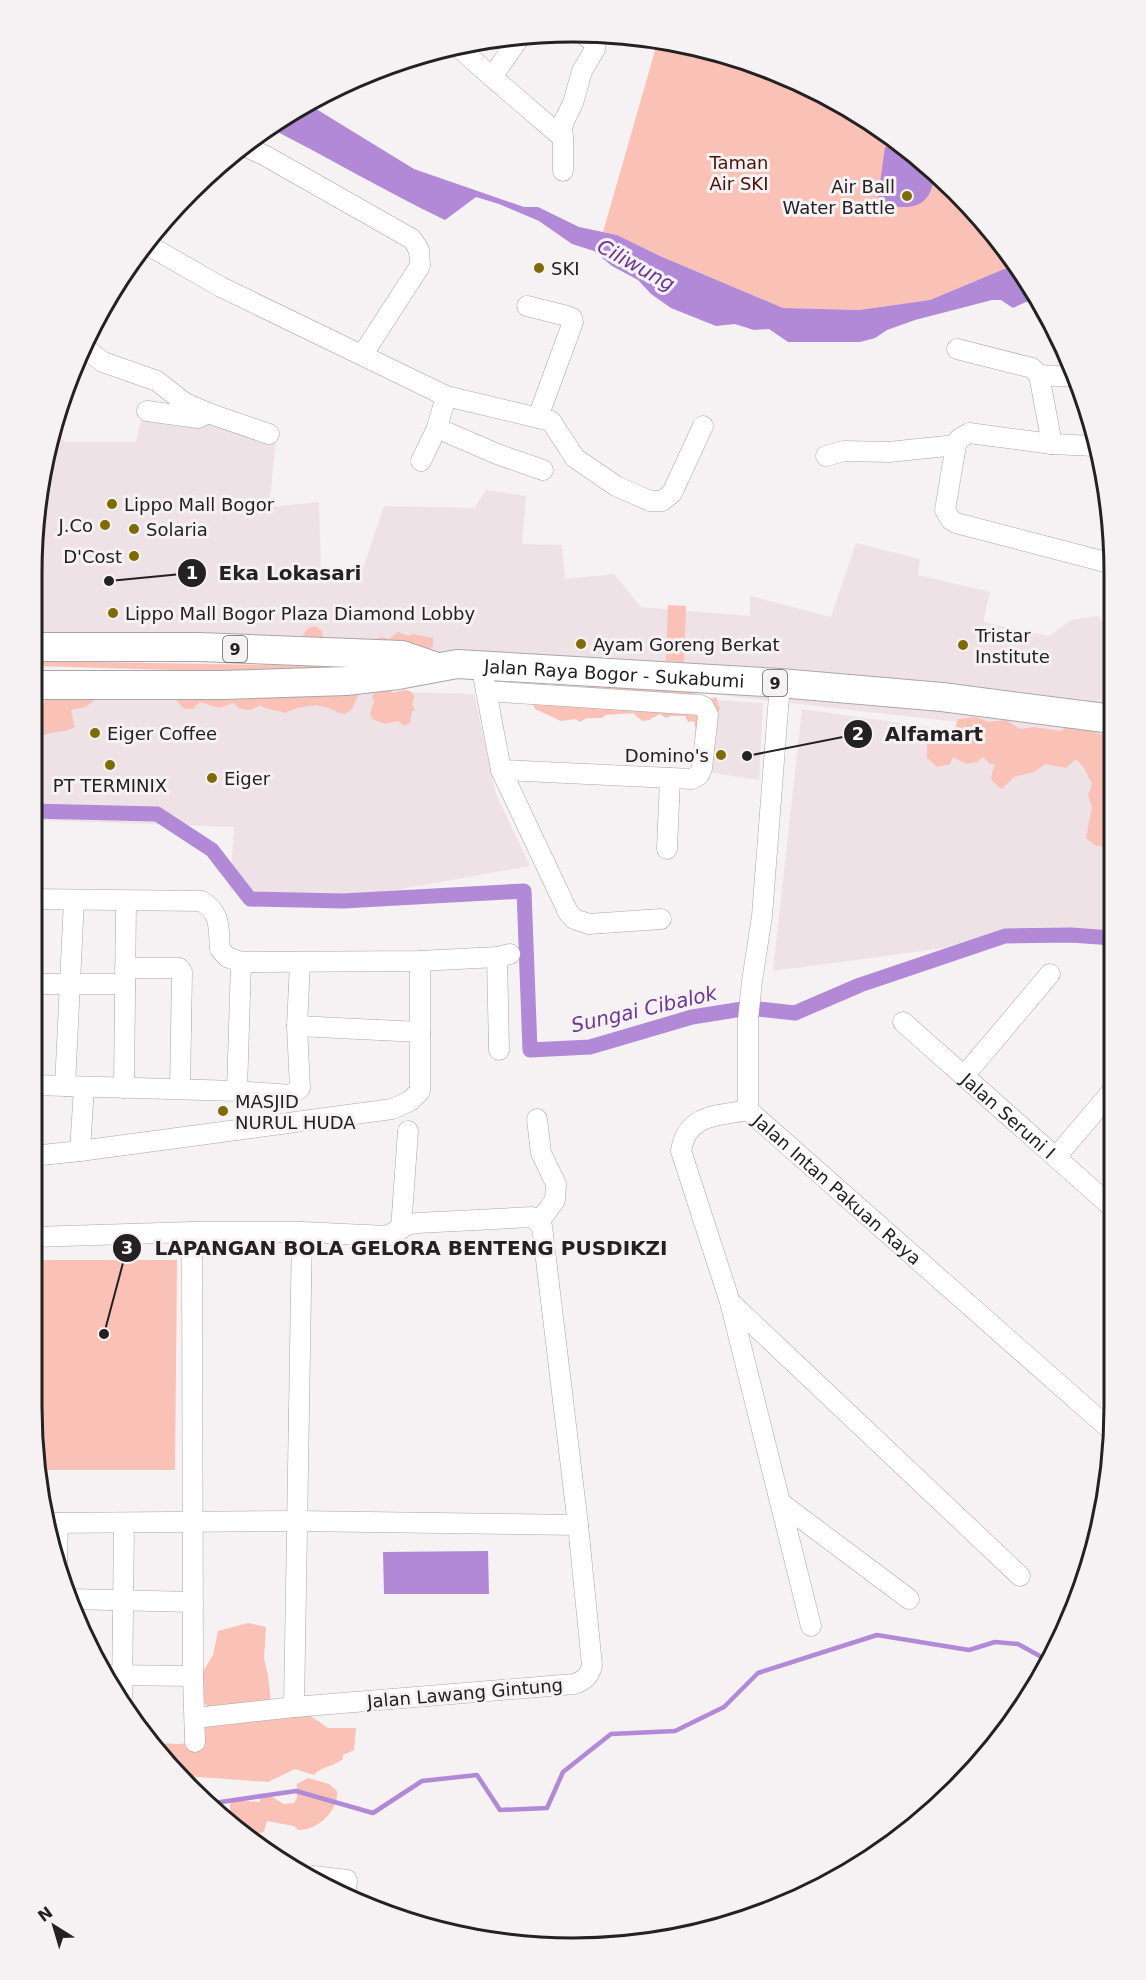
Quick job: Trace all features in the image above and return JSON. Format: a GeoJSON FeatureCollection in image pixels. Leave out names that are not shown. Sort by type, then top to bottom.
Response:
{"type":"FeatureCollection","features":[{"type":"Feature","properties":{"kind":"highway","name":"Jalan Raya Bogor - Sukabumi"},"geometry":{"type":"LineString","coordinates":[[42,647],[200,647],[400,665],[436,667],[457,664],[484,678],[780,683],[1104,714]]}},
{"type":"Feature","properties":{"kind":"highway","name":"Jalan Raya Bogor - Sukabumi"},"geometry":{"type":"LineString","coordinates":[[42,685],[223,686],[346,681],[400,665]]}},
{"type":"Feature","properties":{"kind":"street"},"geometry":{"type":"LineString","coordinates":[[563,171],[562,127],[573,103],[582,71],[595,49],[594,43]]}},
{"type":"Feature","properties":{"kind":"street"},"geometry":{"type":"LineString","coordinates":[[492,77],[514,46]]}},
{"type":"Feature","properties":{"kind":"street"},"geometry":{"type":"LineString","coordinates":[[465,53],[563,138]]}},
{"type":"Feature","properties":{"kind":"street"},"geometry":{"type":"LineString","coordinates":[[253,150],[412,239],[418,245],[420,266],[363,354]]}},
{"type":"Feature","properties":{"kind":"street"},"geometry":{"type":"LineString","coordinates":[[153,248],[221,287],[446,396],[550,421],[575,458],[616,486],[650,501],[662,501],[672,493],[704,426]]}},
{"type":"Feature","properties":{"kind":"street"},"geometry":{"type":"LineString","coordinates":[[527,306],[567,316],[572,318],[573,322],[538,417]]}},
{"type":"Feature","properties":{"kind":"street"},"geometry":{"type":"LineString","coordinates":[[957,349],[1032,368],[1039,375],[1052,444]]}},
{"type":"Feature","properties":{"kind":"street"},"geometry":{"type":"LineString","coordinates":[[91,352],[103,362],[158,381],[185,403],[269,434]]}},
{"type":"Feature","properties":{"kind":"street"},"geometry":{"type":"LineString","coordinates":[[1039,375],[1066,376]]}},
{"type":"Feature","properties":{"kind":"street"},"geometry":{"type":"LineString","coordinates":[[421,461],[437,428],[446,396]]}},
{"type":"Feature","properties":{"kind":"street"},"geometry":{"type":"LineString","coordinates":[[147,411],[198,418],[208,413]]}},
{"type":"Feature","properties":{"kind":"street"},"geometry":{"type":"LineString","coordinates":[[437,428],[497,454],[543,470]]}},
{"type":"Feature","properties":{"kind":"street"},"geometry":{"type":"LineString","coordinates":[[1088,446],[1052,444],[969,433],[956,444],[945,510],[951,520],[1104,561]]}},
{"type":"Feature","properties":{"kind":"street"},"geometry":{"type":"LineString","coordinates":[[826,456],[844,451],[889,452],[956,444]]}},
{"type":"Feature","properties":{"kind":"street"},"geometry":{"type":"LineString","coordinates":[[501,770],[692,779],[701,772],[708,715],[704,707],[484,678],[501,770],[568,912],[574,919],[589,924],[661,919]]}},
{"type":"Feature","properties":{"kind":"street","name":"Jalan Intan Pakuan Raya"},"geometry":{"type":"LineString","coordinates":[[780,683],[762,916],[748,1020],[748,1110],[1104,1424]]}},
{"type":"Feature","properties":{"kind":"street"},"geometry":{"type":"LineString","coordinates":[[667,849],[670,778]]}},
{"type":"Feature","properties":{"kind":"street"},"geometry":{"type":"LineString","coordinates":[[42,899],[126,902],[201,901],[211,907],[217,917],[220,949],[227,957],[241,962],[420,961],[503,956],[499,1050]]}},
{"type":"Feature","properties":{"kind":"street"},"geometry":{"type":"LineString","coordinates":[[74,900],[70,984],[74,1087],[80,1151]]}},
{"type":"Feature","properties":{"kind":"street"},"geometry":{"type":"LineString","coordinates":[[124,1088],[126,902]]}},
{"type":"Feature","properties":{"kind":"street"},"geometry":{"type":"LineString","coordinates":[[42,1155],[392,1109],[411,1101],[420,1091],[420,961]]}},
{"type":"Feature","properties":{"kind":"street"},"geometry":{"type":"LineString","coordinates":[[237,1091],[241,962]]}},
{"type":"Feature","properties":{"kind":"street"},"geometry":{"type":"LineString","coordinates":[[42,1085],[237,1091],[291,1095],[296,1093],[300,1088],[297,1026],[300,963]]}},
{"type":"Feature","properties":{"kind":"street"},"geometry":{"type":"LineString","coordinates":[[42,984],[70,984],[179,968],[182,972],[180,1089]]}},
{"type":"Feature","properties":{"kind":"street"},"geometry":{"type":"LineString","coordinates":[[964,1076],[1050,974]]}},
{"type":"Feature","properties":{"kind":"street","name":"Jalan Seruni I"},"geometry":{"type":"LineString","coordinates":[[903,1022],[1104,1200]]}},
{"type":"Feature","properties":{"kind":"street"},"geometry":{"type":"LineString","coordinates":[[297,1026],[420,1032]]}},
{"type":"Feature","properties":{"kind":"street"},"geometry":{"type":"LineString","coordinates":[[1056,1157],[1104,1101]]}},
{"type":"Feature","properties":{"kind":"street"},"geometry":{"type":"LineString","coordinates":[[748,1110],[712,1115],[702,1119],[687,1132],[681,1151],[730,1302],[812,1626]]}},
{"type":"Feature","properties":{"kind":"street"},"geometry":{"type":"LineString","coordinates":[[42,1237],[192,1232],[302,1232],[387,1236],[412,1223],[531,1217],[539,1222],[555,1200],[556,1184],[541,1153],[537,1119]]}},
{"type":"Feature","properties":{"kind":"street"},"geometry":{"type":"LineString","coordinates":[[401,1229],[408,1131]]}},
{"type":"Feature","properties":{"kind":"street","name":"Jalan Lawang Gintung"},"geometry":{"type":"LineString","coordinates":[[195,1718],[294,1707],[574,1684],[582,1682],[591,1672],[578,1525],[542,1226],[539,1222]]}},
{"type":"Feature","properties":{"kind":"street"},"geometry":{"type":"LineString","coordinates":[[192,1232],[195,1742]]}},
{"type":"Feature","properties":{"kind":"street"},"geometry":{"type":"LineString","coordinates":[[294,1707],[302,1232]]}},
{"type":"Feature","properties":{"kind":"street"},"geometry":{"type":"LineString","coordinates":[[730,1302],[1020,1576]]}},
{"type":"Feature","properties":{"kind":"street"},"geometry":{"type":"LineString","coordinates":[[782,1504],[909,1599]]}},
{"type":"Feature","properties":{"kind":"street"},"geometry":{"type":"LineString","coordinates":[[55,1523],[297,1521],[578,1525]]}},
{"type":"Feature","properties":{"kind":"street"},"geometry":{"type":"LineString","coordinates":[[124,1523],[123,1600],[116,1675],[193,1676]]}},
{"type":"Feature","properties":{"kind":"street"},"geometry":{"type":"LineString","coordinates":[[78,1599],[193,1602]]}},
{"type":"Feature","properties":{"kind":"street"},"geometry":{"type":"LineString","coordinates":[[328,1878],[347,1880],[346,1887]]}},
{"type":"Feature","properties":{"kind":"shaded area"},"geometry":{"type":"Polygon","coordinates":[[[143,412],[277,431],[269,507],[319,502],[321,570],[363,568],[384,506],[474,508],[486,490],[526,496],[522,544],[562,545],[565,579],[614,574],[641,607],[750,616],[750,596],[831,617],[856,543],[920,559],[918,575],[990,592],[983,622],[1049,636],[1071,620],[1097,616],[1104,623],[1104,739],[276,644],[42,641],[43,538],[52,469],[60,437],[65,442],[136,442],[143,412]]]}},
{"type":"Feature","properties":{"kind":"shaded area"},"geometry":{"type":"Polygon","coordinates":[[[42,682],[474,694],[496,794],[530,866],[363,896],[230,890],[234,827],[42,820],[42,682]]]}},
{"type":"Feature","properties":{"kind":"shaded area"},"geometry":{"type":"Polygon","coordinates":[[[702,699],[763,703],[759,780],[699,771],[702,699]]]}},
{"type":"Feature","properties":{"kind":"shaded area"},"geometry":{"type":"Polygon","coordinates":[[[802,709],[1104,752],[1104,933],[1072,931],[773,971],[802,709]]]}},
{"type":"Feature","properties":{"kind":"green space","name":"Taman Air SKI"},"geometry":{"type":"Polygon","coordinates":[[[655,49],[710,60],[776,82],[808,97],[868,131],[923,174],[948,198],[972,223],[1008,268],[930,300],[859,310],[783,308],[660,256],[617,235],[603,232],[655,49]]]}},
{"type":"Feature","properties":{"kind":"green space"},"geometry":{"type":"Polygon","coordinates":[[[668,605],[686,606],[684,662],[666,661],[668,605]]]}},
{"type":"Feature","properties":{"kind":"green space"},"geometry":{"type":"Polygon","coordinates":[[[315,626],[322,631],[325,648],[307,647],[303,635],[308,628],[315,626]]]}},
{"type":"Feature","properties":{"kind":"green space"},"geometry":{"type":"Polygon","coordinates":[[[398,632],[409,636],[412,634],[433,638],[433,646],[428,650],[417,645],[372,641],[381,637],[389,639],[398,632]]]}},
{"type":"Feature","properties":{"kind":"green space"},"geometry":{"type":"Polygon","coordinates":[[[42,661],[322,666],[360,672],[350,686],[358,696],[352,709],[345,714],[316,706],[302,707],[285,713],[260,705],[250,710],[233,703],[219,708],[200,702],[193,709],[184,709],[176,700],[175,692],[280,673],[42,666],[42,661]]]}},
{"type":"Feature","properties":{"kind":"green space"},"geometry":{"type":"Polygon","coordinates":[[[595,679],[690,688],[695,692],[697,699],[716,697],[720,709],[698,744],[694,721],[688,722],[685,716],[666,718],[660,714],[642,721],[633,713],[587,718],[580,722],[576,719],[561,721],[535,709],[530,698],[584,688],[595,679]]]}},
{"type":"Feature","properties":{"kind":"green space"},"geometry":{"type":"Polygon","coordinates":[[[386,688],[393,693],[407,690],[415,696],[412,704],[415,710],[412,711],[410,723],[404,726],[398,721],[385,724],[372,719],[370,713],[374,701],[372,696],[378,689],[386,688]]]}},
{"type":"Feature","properties":{"kind":"green space"},"geometry":{"type":"Polygon","coordinates":[[[98,697],[86,707],[71,710],[75,727],[44,735],[42,733],[42,707],[46,698],[98,697]]]}},
{"type":"Feature","properties":{"kind":"green space"},"geometry":{"type":"Polygon","coordinates":[[[976,717],[989,722],[1006,720],[1020,729],[1034,727],[1060,731],[1082,725],[1104,736],[1104,847],[1096,846],[1086,838],[1092,807],[1088,795],[1092,784],[1084,768],[1076,759],[1066,768],[1046,764],[1034,772],[1014,777],[1002,789],[991,778],[995,764],[990,764],[983,757],[977,762],[966,764],[953,757],[950,764],[937,767],[927,758],[927,742],[940,736],[944,739],[951,739],[958,719],[976,717]]]}},
{"type":"Feature","properties":{"kind":"green space"},"geometry":{"type":"Polygon","coordinates":[[[42,1260],[177,1260],[175,1470],[46,1470],[42,1407],[42,1260]]]}},
{"type":"Feature","properties":{"kind":"green space"},"geometry":{"type":"Polygon","coordinates":[[[248,1623],[266,1627],[264,1658],[271,1702],[308,1714],[328,1728],[356,1728],[354,1750],[343,1755],[343,1759],[339,1762],[314,1775],[295,1769],[268,1782],[193,1777],[163,1743],[182,1744],[189,1741],[215,1716],[203,1701],[204,1685],[201,1675],[213,1655],[218,1631],[248,1623]]]}},
{"type":"Feature","properties":{"kind":"green space"},"geometry":{"type":"Polygon","coordinates":[[[308,1778],[329,1784],[337,1791],[337,1798],[331,1812],[312,1827],[298,1830],[294,1826],[267,1821],[264,1832],[257,1833],[230,1812],[230,1804],[234,1800],[260,1802],[260,1796],[269,1795],[284,1804],[294,1803],[297,1798],[297,1784],[308,1778]]]}},
{"type":"Feature","properties":{"kind":"water","name":"Ciliwung"},"geometry":{"type":"Polygon","coordinates":[[[316,109],[414,169],[524,207],[538,207],[579,227],[617,235],[660,256],[783,308],[859,310],[930,300],[1008,268],[1029,301],[1013,308],[1001,300],[992,300],[915,320],[887,330],[875,338],[860,342],[788,342],[769,329],[754,330],[735,324],[716,326],[671,308],[651,294],[638,280],[612,266],[594,251],[572,244],[539,221],[499,204],[476,197],[445,220],[277,132],[316,109]]]}},
{"type":"Feature","properties":{"kind":"water"},"geometry":{"type":"Polygon","coordinates":[[[885,147],[896,152],[933,184],[924,201],[917,205],[899,207],[877,204],[885,147]]]}},
{"type":"Feature","properties":{"kind":"water"},"geometry":{"type":"Polygon","coordinates":[[[488,1551],[489,1594],[384,1594],[383,1552],[488,1551]]]}},
{"type":"Feature","properties":{"kind":"waterway","name":"Sungai Cibalok"},"geometry":{"type":"LineString","coordinates":[[42,811],[157,814],[212,850],[250,899],[343,901],[524,891],[530,1050],[590,1047],[692,1017],[749,1008],[795,1013],[860,985],[1005,936],[1071,935],[1104,937]]}},
{"type":"Feature","properties":{"kind":"waterway"},"geometry":{"type":"LineString","coordinates":[[219,1802],[296,1791],[373,1813],[422,1781],[477,1775],[500,1810],[547,1808],[563,1772],[611,1734],[675,1731],[724,1707],[758,1673],[877,1635],[969,1650],[995,1642],[1018,1644],[1041,1657]]}},
{"type":"Feature","properties":{"kind":"place","name":"Air Ball Water Battle"},"geometry":{"type":"Point","coordinates":[907,196]}},
{"type":"Feature","properties":{"kind":"place","name":"SKI"},"geometry":{"type":"Point","coordinates":[539,268]}},
{"type":"Feature","properties":{"kind":"place","name":"Lippo Mall Bogor"},"geometry":{"type":"Point","coordinates":[112,504]}},
{"type":"Feature","properties":{"kind":"place","name":"J.Co"},"geometry":{"type":"Point","coordinates":[105,525]}},
{"type":"Feature","properties":{"kind":"place","name":"Solaria"},"geometry":{"type":"Point","coordinates":[134,529]}},
{"type":"Feature","properties":{"kind":"place","name":"D'Cost"},"geometry":{"type":"Point","coordinates":[134,556]}},
{"type":"Feature","properties":{"kind":"place","name":"Eka Lokasari"},"geometry":{"type":"Point","coordinates":[109,581]}},
{"type":"Feature","properties":{"kind":"place","name":"Lippo Mall Bogor Plaza Diamond Lobby"},"geometry":{"type":"Point","coordinates":[113,613]}},
{"type":"Feature","properties":{"kind":"place","name":"Ayam Goreng Berkat"},"geometry":{"type":"Point","coordinates":[581,644]}},
{"type":"Feature","properties":{"kind":"place","name":"Tristar Institute"},"geometry":{"type":"Point","coordinates":[963,645]}},
{"type":"Feature","properties":{"kind":"place","name":"Eiger Coffee"},"geometry":{"type":"Point","coordinates":[95,733]}},
{"type":"Feature","properties":{"kind":"place","name":"Domino's"},"geometry":{"type":"Point","coordinates":[721,755]}},
{"type":"Feature","properties":{"kind":"place","name":"Alfamart"},"geometry":{"type":"Point","coordinates":[747,756]}},
{"type":"Feature","properties":{"kind":"place","name":"PT TERMINIX"},"geometry":{"type":"Point","coordinates":[110,765]}},
{"type":"Feature","properties":{"kind":"place","name":"Eiger"},"geometry":{"type":"Point","coordinates":[212,778]}},
{"type":"Feature","properties":{"kind":"place","name":"MASJID NURUL HUDA"},"geometry":{"type":"Point","coordinates":[223,1111]}},
{"type":"Feature","properties":{"kind":"place","name":"LAPANGAN BOLA GELORA BENTENG PUSDIKZI"},"geometry":{"type":"Point","coordinates":[104,1334]}}]}
